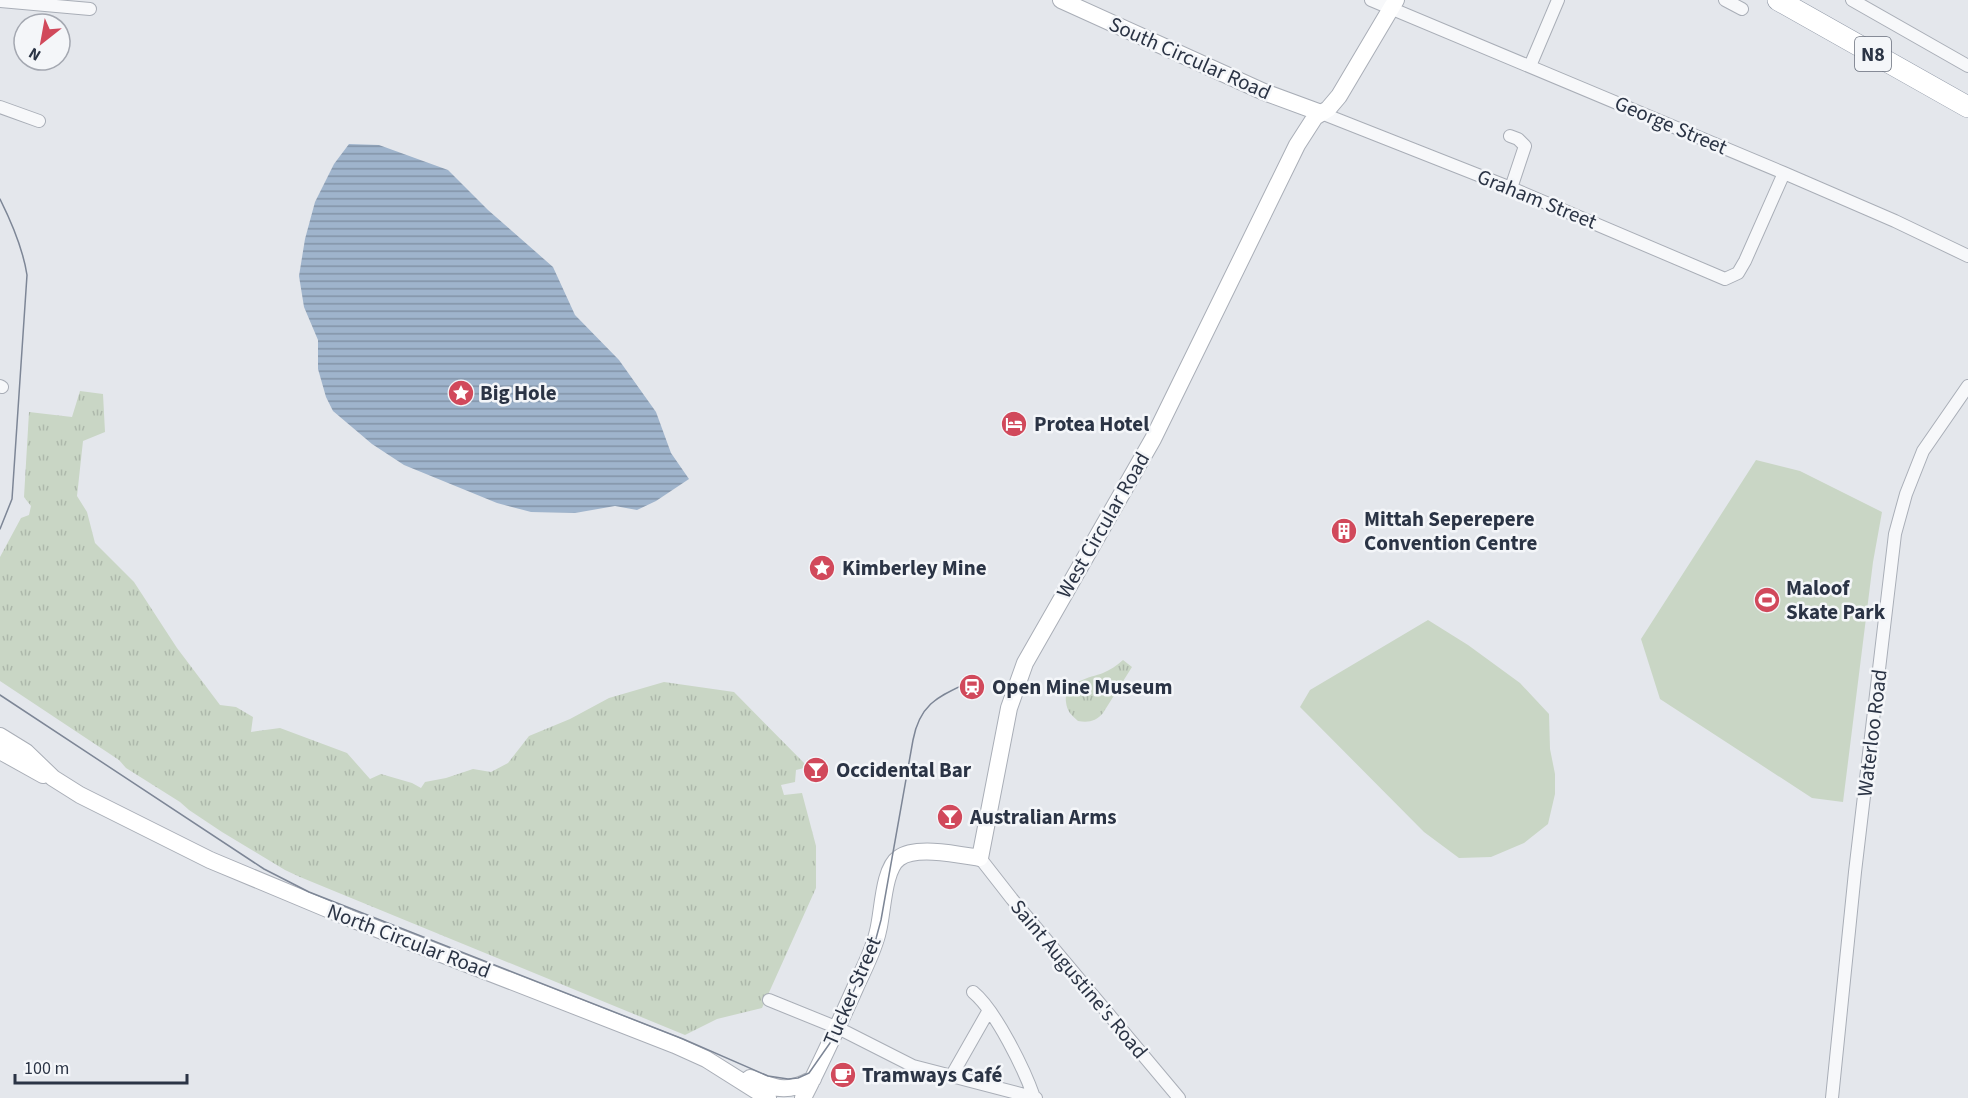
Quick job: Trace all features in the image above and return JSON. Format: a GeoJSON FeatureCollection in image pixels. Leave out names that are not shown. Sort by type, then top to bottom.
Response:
{"type":"FeatureCollection","features":[{"type":"Feature","properties":{"kind":"highway","name":"N8"},"geometry":{"type":"LineString","coordinates":[[1778,0],[1968,107]]}},
{"type":"Feature","properties":{"kind":"highway","name":"N8"},"geometry":{"type":"LineString","coordinates":[[1806,0],[1968,92]]}},
{"type":"Feature","properties":{"kind":"street","name":"South Circular Road"},"geometry":{"type":"LineString","coordinates":[[1061,0],[1264,92],[1321,113]]}},
{"type":"Feature","properties":{"kind":"street","name":"George Street"},"geometry":{"type":"LineString","coordinates":[[1371,0],[1393,4],[1530,66],[1895,221],[1968,256]]}},
{"type":"Feature","properties":{"kind":"street"},"geometry":{"type":"LineString","coordinates":[[1530,66],[1558,0]]}},
{"type":"Feature","properties":{"kind":"street"},"geometry":{"type":"LineString","coordinates":[[1725,0],[1742,9]]}},
{"type":"Feature","properties":{"kind":"street"},"geometry":{"type":"LineString","coordinates":[[1852,0],[1968,66]]}},
{"type":"Feature","properties":{"kind":"street"},"geometry":{"type":"LineString","coordinates":[[0,1],[90,9]]}},
{"type":"Feature","properties":{"kind":"street","name":"West Circular Road"},"geometry":{"type":"LineString","coordinates":[[980,858],[1010,708],[1025,663],[1158,429],[1297,145],[1311,123],[1339,96],[1393,4]]}},
{"type":"Feature","properties":{"kind":"street"},"geometry":{"type":"LineString","coordinates":[[0,107],[39,121]]}},
{"type":"Feature","properties":{"kind":"street","name":"Graham Street"},"geometry":{"type":"LineString","coordinates":[[1321,113],[1511,188],[1725,279],[1738,273],[1745,261],[1784,173]]}},
{"type":"Feature","properties":{"kind":"street"},"geometry":{"type":"LineString","coordinates":[[1510,136],[1518,139],[1525,146],[1511,188]]}},
{"type":"Feature","properties":{"kind":"street","name":"Waterloo Road"},"geometry":{"type":"LineString","coordinates":[[1832,1098],[1855,872],[1895,534],[1906,494],[1923,451],[1968,386]]}},
{"type":"Feature","properties":{"kind":"street","name":"North Circular Road"},"geometry":{"type":"LineString","coordinates":[[0,736],[26,752],[52,778]]}},
{"type":"Feature","properties":{"kind":"street","name":"North Circular Road"},"geometry":{"type":"LineString","coordinates":[[0,751],[32,770],[52,778],[100,807],[210,860],[349,918],[702,1058],[768,1098]]}},
{"type":"Feature","properties":{"kind":"street","name":"Tucker Street"},"geometry":{"type":"LineString","coordinates":[[803,1098],[838,1028],[874,946],[889,871],[894,863],[902,856],[921,852],[980,858]]}},
{"type":"Feature","properties":{"kind":"street","name":"Saint Augustine's Road"},"geometry":{"type":"LineString","coordinates":[[980,858],[1011,899],[1179,1098]]}},
{"type":"Feature","properties":{"kind":"street"},"geometry":{"type":"LineString","coordinates":[[769,1000],[838,1028],[913,1066],[952,1075],[1005,1094],[1035,1098],[1023,1068],[982,999],[973,992]]}},
{"type":"Feature","properties":{"kind":"street"},"geometry":{"type":"LineString","coordinates":[[952,1075],[989,1010]]}},
{"type":"Feature","properties":{"kind":"street"},"geometry":{"type":"LineString","coordinates":[[702,1058],[776,1088],[789,1089],[813,1079]]}},
{"type":"Feature","properties":{"kind":"green space"},"geometry":{"type":"Polygon","coordinates":[[[80,391],[103,394],[105,432],[83,441],[77,496],[87,512],[95,543],[134,582],[177,648],[220,705],[236,707],[253,717],[251,732],[280,728],[347,753],[370,779],[381,774],[421,788],[425,782],[473,769],[491,772],[508,763],[529,736],[570,719],[609,698],[664,682],[734,692],[808,767],[796,770],[795,782],[781,785],[784,795],[802,793],[816,846],[816,888],[762,1008],[717,1019],[685,1035],[300,877],[222,832],[0,681],[0,557],[21,518],[29,515],[31,506],[24,497],[29,412],[72,417],[80,391]]]}},
{"type":"Feature","properties":{"kind":"green space","name":"Maloof Skate Park"},"geometry":{"type":"Polygon","coordinates":[[[1756,460],[1800,471],[1882,512],[1873,562],[1843,802],[1812,798],[1660,699],[1641,639],[1756,460]]]}},
{"type":"Feature","properties":{"kind":"green space"},"geometry":{"type":"Polygon","coordinates":[[[1428,620],[1468,645],[1520,683],[1549,714],[1555,794],[1548,824],[1524,843],[1491,857],[1459,858],[1424,832],[1300,707],[1310,690],[1428,620]]]}},
{"type":"Feature","properties":{"kind":"green space"},"geometry":{"type":"Polygon","coordinates":[[[1123,660],[1132,667],[1103,713],[1092,721],[1078,721],[1067,708],[1066,695],[1069,690],[1078,682],[1106,672],[1123,660]]]}},
{"type":"Feature","properties":{"kind":"water"},"geometry":{"type":"Polygon","coordinates":[[[349,144],[379,145],[448,170],[488,210],[553,267],[575,315],[619,360],[656,412],[671,453],[689,479],[656,501],[637,510],[615,506],[575,513],[531,512],[497,503],[404,465],[372,444],[333,411],[326,397],[318,369],[318,340],[304,307],[299,276],[305,239],[315,202],[334,164],[349,144]]]}},
{"type":"Feature","properties":{"kind":"tram line"},"geometry":{"type":"LineString","coordinates":[[0,199],[16,236],[27,275],[12,499],[0,529]]}},
{"type":"Feature","properties":{"kind":"tram line"},"geometry":{"type":"LineString","coordinates":[[0,695],[264,869],[309,892],[683,1039],[768,1076],[788,1079],[809,1073],[830,1043],[874,946],[881,920],[913,740],[922,715],[936,700],[979,677]]}},
{"type":"Feature","properties":{"kind":"place","name":"Big Hole"},"geometry":{"type":"Point","coordinates":[461,393]}},
{"type":"Feature","properties":{"kind":"place","name":"Protea Hotel"},"geometry":{"type":"Point","coordinates":[1014,424]}},
{"type":"Feature","properties":{"kind":"place","name":"Mittah Seperepere Convention Centre"},"geometry":{"type":"Point","coordinates":[1344,531]}},
{"type":"Feature","properties":{"kind":"place","name":"Kimberley Mine"},"geometry":{"type":"Point","coordinates":[822,568]}},
{"type":"Feature","properties":{"kind":"place","name":"Maloof Skate Park"},"geometry":{"type":"Point","coordinates":[1767,600]}},
{"type":"Feature","properties":{"kind":"place","name":"Open Mine Museum"},"geometry":{"type":"Point","coordinates":[972,687]}},
{"type":"Feature","properties":{"kind":"place","name":"Occidental Bar"},"geometry":{"type":"Point","coordinates":[816,770]}},
{"type":"Feature","properties":{"kind":"place","name":"Australian Arms"},"geometry":{"type":"Point","coordinates":[950,817]}},
{"type":"Feature","properties":{"kind":"place","name":"Tramways Café"},"geometry":{"type":"Point","coordinates":[843,1075]}}]}
